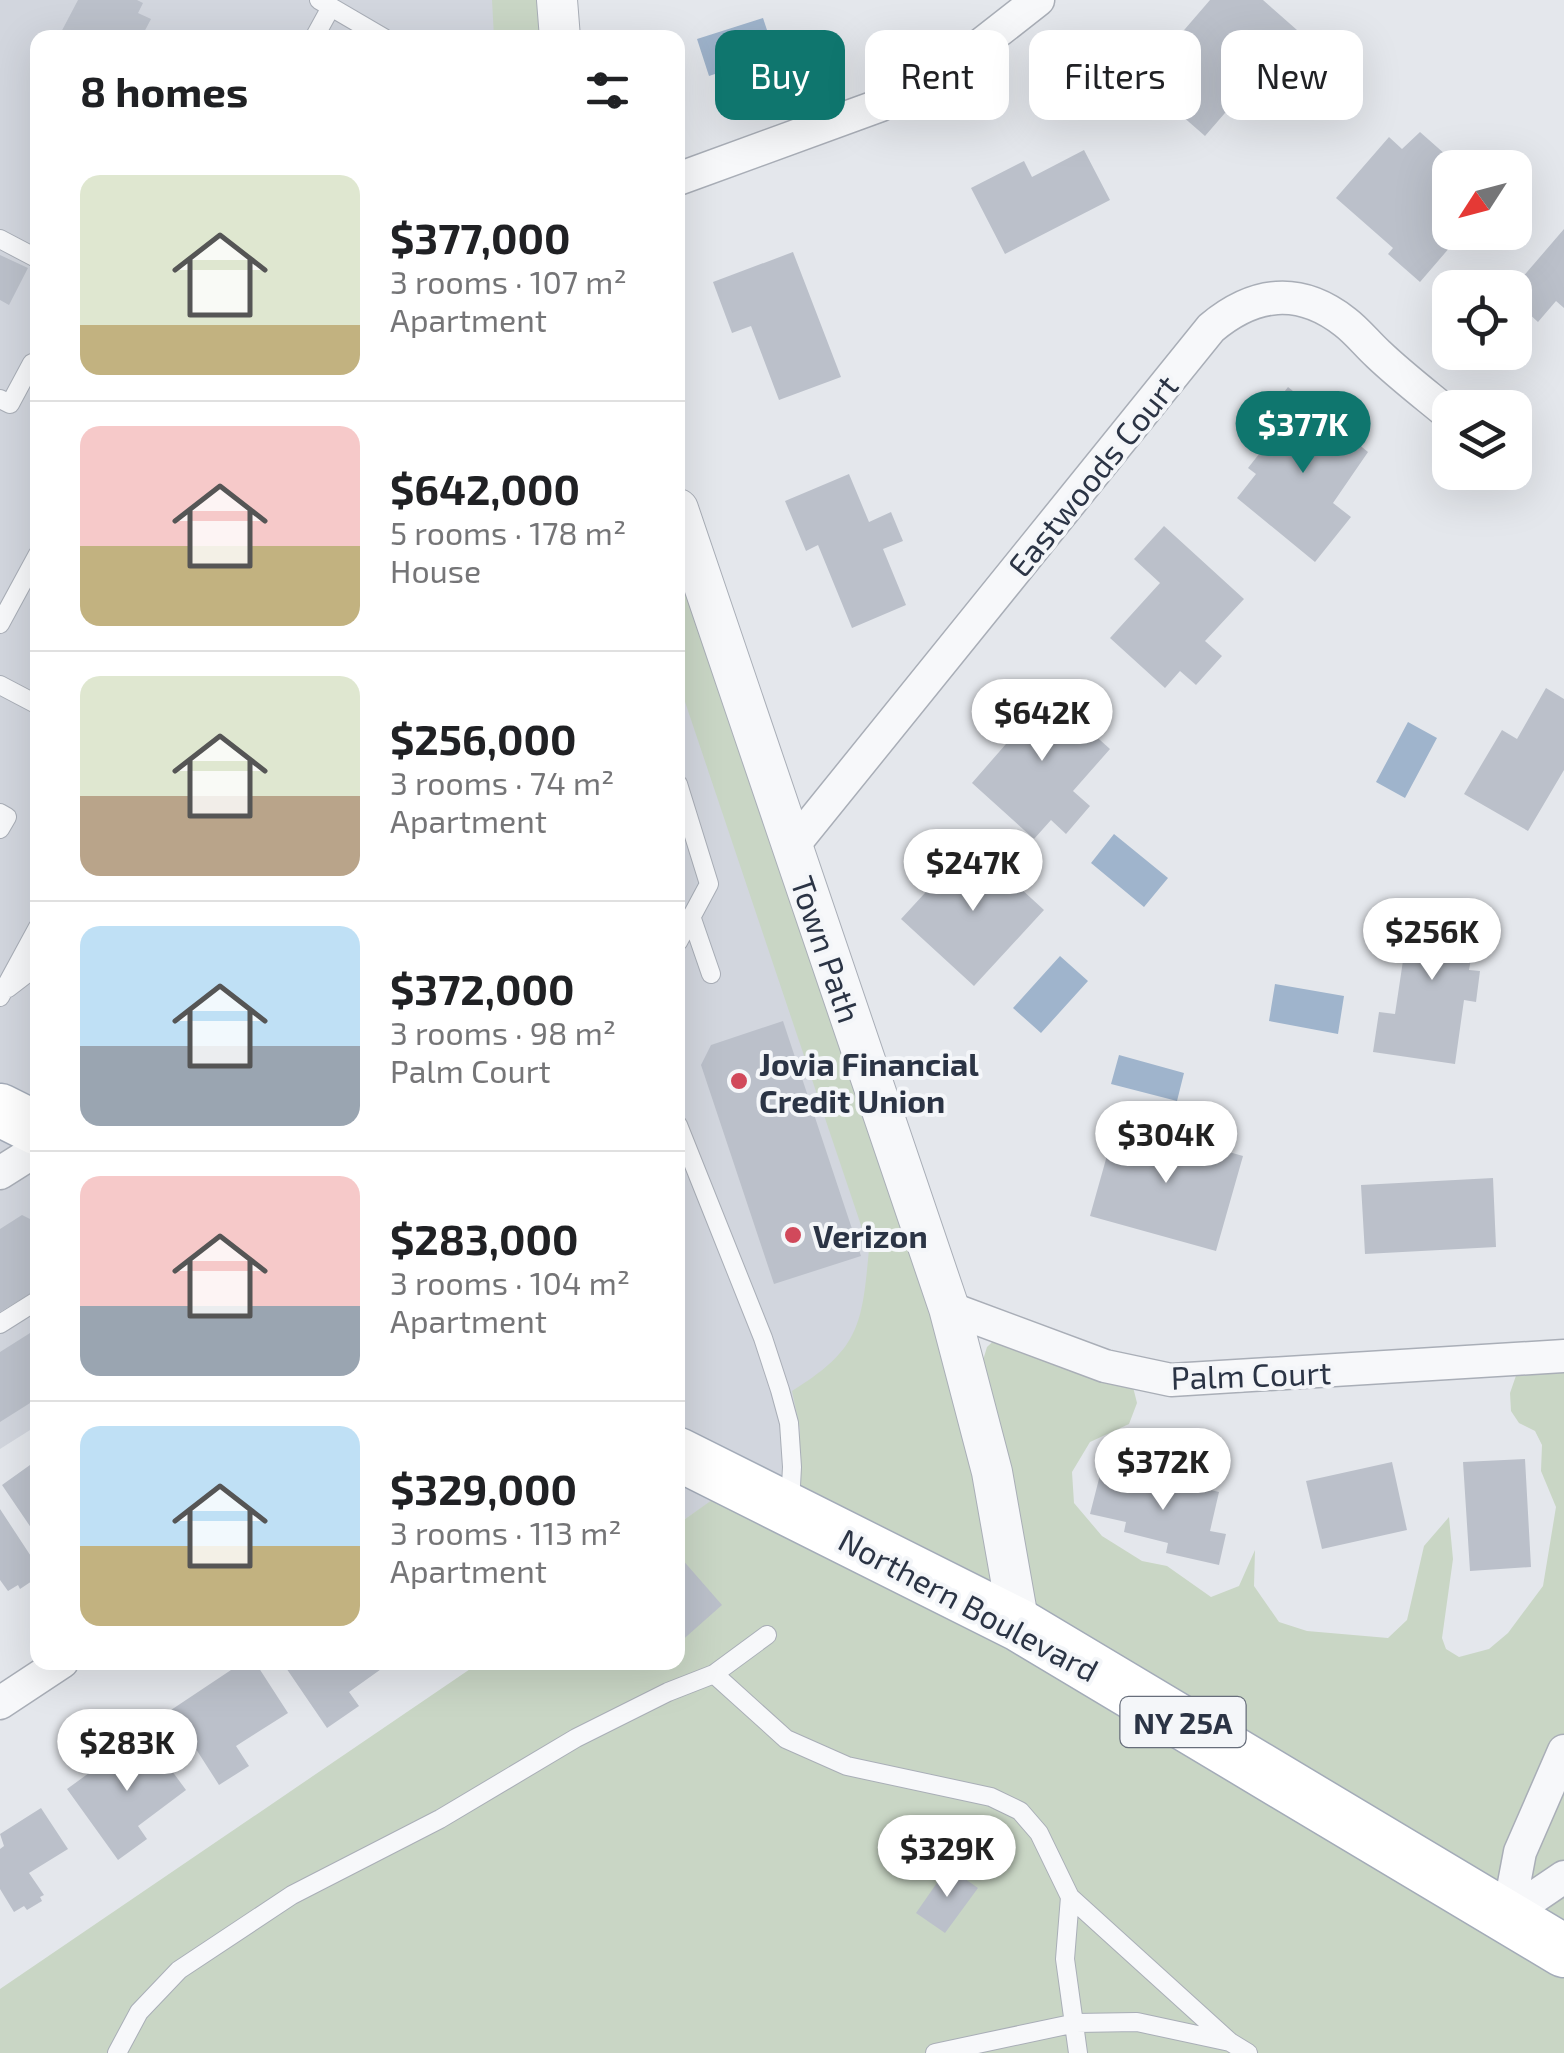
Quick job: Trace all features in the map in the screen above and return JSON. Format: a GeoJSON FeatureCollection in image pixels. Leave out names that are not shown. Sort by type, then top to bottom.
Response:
{"type":"FeatureCollection","features":[{"type":"Feature","properties":{"kind":"main road"},"geometry":{"type":"LineString","coordinates":[[0,1110],[30,1125]]}},
{"type":"Feature","properties":{"kind":"main road","name":"Northern Boulevard"},"geometry":{"type":"LineString","coordinates":[[685,1458],[1019,1625],[1564,1950]]}},
{"type":"Feature","properties":{"kind":"street"},"geometry":{"type":"LineString","coordinates":[[557,0],[559,30]]}},
{"type":"Feature","properties":{"kind":"street"},"geometry":{"type":"LineString","coordinates":[[685,176],[881,105],[974,50],[1038,0]]}},
{"type":"Feature","properties":{"kind":"street","name":"Eastwoods Court"},"geometry":{"type":"LineString","coordinates":[[792,847],[1211,328],[1231,312],[1251,301],[1272,298],[1299,300],[1324,309],[1349,325],[1432,400]]}},
{"type":"Feature","properties":{"kind":"street","name":"Town Path"},"geometry":{"type":"LineString","coordinates":[[685,530],[949,1308],[992,1472],[1019,1625]]}},
{"type":"Feature","properties":{"kind":"street"},"geometry":{"type":"LineString","coordinates":[[0,1173],[30,1154]]}},
{"type":"Feature","properties":{"kind":"street","name":"Palm Court"},"geometry":{"type":"LineString","coordinates":[[949,1308],[1105,1366],[1171,1380],[1564,1356]]}},
{"type":"Feature","properties":{"kind":"street"},"geometry":{"type":"LineString","coordinates":[[0,1703],[50,1670]]}},
{"type":"Feature","properties":{"kind":"street"},"geometry":{"type":"LineString","coordinates":[[1508,1915],[1520,1852],[1564,1751]]}},
{"type":"Feature","properties":{"kind":"street"},"geometry":{"type":"LineString","coordinates":[[1508,1915],[1564,1877]]}},
{"type":"Feature","properties":{"kind":"lane"},"geometry":{"type":"LineString","coordinates":[[317,30],[325,3],[371,30]]}},
{"type":"Feature","properties":{"kind":"lane"},"geometry":{"type":"LineString","coordinates":[[0,238],[30,255]]}},
{"type":"Feature","properties":{"kind":"lane"},"geometry":{"type":"LineString","coordinates":[[0,398],[10,404],[30,367]]}},
{"type":"Feature","properties":{"kind":"lane"},"geometry":{"type":"LineString","coordinates":[[0,624],[30,569]]}},
{"type":"Feature","properties":{"kind":"lane"},"geometry":{"type":"LineString","coordinates":[[0,685],[30,701]]}},
{"type":"Feature","properties":{"kind":"lane"},"geometry":{"type":"LineString","coordinates":[[685,806],[710,884],[685,928]]}},
{"type":"Feature","properties":{"kind":"lane"},"geometry":{"type":"LineString","coordinates":[[0,813],[7,817],[0,829]]}},
{"type":"Feature","properties":{"kind":"lane"},"geometry":{"type":"LineString","coordinates":[[691,916],[710,974]]}},
{"type":"Feature","properties":{"kind":"lane"},"geometry":{"type":"LineString","coordinates":[[2,994],[30,941]]}},
{"type":"Feature","properties":{"kind":"lane"},"geometry":{"type":"LineString","coordinates":[[2,994],[30,971]]}},
{"type":"Feature","properties":{"kind":"lane"},"geometry":{"type":"LineString","coordinates":[[685,1143],[763,1338],[789,1423],[789,1510]]}},
{"type":"Feature","properties":{"kind":"lane"},"geometry":{"type":"LineString","coordinates":[[0,1324],[30,1305]]}},
{"type":"Feature","properties":{"kind":"lane"},"geometry":{"type":"LineString","coordinates":[[118,2053],[139,2012],[179,1970],[292,1895],[440,1819],[576,1738],[668,1692],[714,1674],[766,1634]]}},
{"type":"Feature","properties":{"kind":"lane"},"geometry":{"type":"LineString","coordinates":[[714,1674],[786,1739],[848,1766],[991,1797],[1020,1811],[1039,1833],[1070,1897],[1230,2042],[1248,2053]]}},
{"type":"Feature","properties":{"kind":"lane"},"geometry":{"type":"LineString","coordinates":[[1070,1897],[1065,1959],[1078,2053]]}},
{"type":"Feature","properties":{"kind":"lane"},"geometry":{"type":"LineString","coordinates":[[935,2053],[1076,2023],[1137,2022],[1230,2042]]}},
{"type":"Feature","properties":{"kind":"shaded area"},"geometry":{"type":"Polygon","coordinates":[[[0,0],[557,0],[559,30],[30,30],[30,1430],[0,1449],[0,0]]]}},
{"type":"Feature","properties":{"kind":"shaded area"},"geometry":{"type":"Polygon","coordinates":[[[685,523],[992,1472],[736,1484],[685,1519],[685,523]]]}},
{"type":"Feature","properties":{"kind":"green space"},"geometry":{"type":"Polygon","coordinates":[[[492,0],[557,0],[559,30],[494,30],[492,0]]]}},
{"type":"Feature","properties":{"kind":"green space"},"geometry":{"type":"Polygon","coordinates":[[[685,521],[981,1367],[987,1347],[1004,1331],[1131,1379],[1137,1403],[1129,1424],[1090,1442],[1072,1472],[1074,1503],[1102,1536],[1142,1561],[1167,1566],[1211,1597],[1239,1586],[1255,1550],[1254,1586],[1279,1622],[1307,1631],[1388,1638],[1407,1620],[1424,1546],[1449,1517],[1453,1559],[1442,1638],[1446,1649],[1459,1657],[1489,1649],[1508,1633],[1543,1586],[1556,1507],[1541,1471],[1542,1445],[1535,1431],[1519,1423],[1511,1411],[1510,1393],[1519,1367],[1564,1340],[1564,2053],[0,2053],[0,1989],[469,1670],[685,1670],[685,1519],[736,1483],[797,1513],[800,1429],[792,1391],[832,1362],[853,1333],[864,1297],[869,1249],[685,702],[685,521]]]}},
{"type":"Feature","properties":{"kind":"water"},"geometry":{"type":"Polygon","coordinates":[[[763,18],[767,30],[725,30],[763,18]]]}},
{"type":"Feature","properties":{"kind":"water"},"geometry":{"type":"Polygon","coordinates":[[[715,33],[715,74],[709,76],[697,39],[715,33]]]}},
{"type":"Feature","properties":{"kind":"water"},"geometry":{"type":"Polygon","coordinates":[[[1408,722],[1437,738],[1405,798],[1376,782],[1408,722]]]}},
{"type":"Feature","properties":{"kind":"water"},"geometry":{"type":"Polygon","coordinates":[[[1114,834],[1168,878],[1144,907],[1091,863],[1114,834]]]}},
{"type":"Feature","properties":{"kind":"water"},"geometry":{"type":"Polygon","coordinates":[[[1060,956],[1088,981],[1041,1033],[1013,1008],[1060,956]]]}},
{"type":"Feature","properties":{"kind":"water"},"geometry":{"type":"Polygon","coordinates":[[[1275,984],[1344,996],[1338,1034],[1269,1021],[1275,984]]]}},
{"type":"Feature","properties":{"kind":"water"},"geometry":{"type":"Polygon","coordinates":[[[1119,1055],[1184,1073],[1177,1101],[1111,1084],[1119,1055]]]}},
{"type":"Feature","properties":{"kind":"building"},"geometry":{"type":"Polygon","coordinates":[[[78,0],[137,0],[143,3],[138,13],[151,19],[145,30],[62,30],[78,0]]]}},
{"type":"Feature","properties":{"kind":"building"},"geometry":{"type":"Polygon","coordinates":[[[1210,0],[1263,0],[1297,30],[1221,30],[1221,118],[1205,136],[1187,120],[1201,120],[1201,30],[1184,30],[1210,0]]]}},
{"type":"Feature","properties":{"kind":"building"},"geometry":{"type":"Polygon","coordinates":[[[1420,132],[1440,150],[1432,150],[1432,250],[1448,250],[1420,282],[1388,254],[1393,248],[1336,198],[1389,137],[1402,149],[1420,132]]]}},
{"type":"Feature","properties":{"kind":"building"},"geometry":{"type":"Polygon","coordinates":[[[1084,150],[1110,200],[1005,254],[971,188],[1024,161],[1032,177],[1084,150]]]}},
{"type":"Feature","properties":{"kind":"building"},"geometry":{"type":"Polygon","coordinates":[[[1564,229],[1564,308],[1556,301],[1538,322],[1532,317],[1532,270],[1529,270],[1564,229]]]}},
{"type":"Feature","properties":{"kind":"building"},"geometry":{"type":"Polygon","coordinates":[[[793,252],[841,377],[779,400],[751,326],[732,333],[713,282],[793,252]]]}},
{"type":"Feature","properties":{"kind":"building"},"geometry":{"type":"Polygon","coordinates":[[[0,255],[28,268],[9,305],[0,300],[0,255]]]}},
{"type":"Feature","properties":{"kind":"building"},"geometry":{"type":"Polygon","coordinates":[[[1288,387],[1368,452],[1333,503],[1351,517],[1315,562],[1237,498],[1256,474],[1248,468],[1263,449],[1271,455],[1286,436],[1264,418],[1288,387]]]}},
{"type":"Feature","properties":{"kind":"building"},"geometry":{"type":"Polygon","coordinates":[[[849,474],[869,522],[891,512],[903,541],[883,549],[906,605],[852,628],[818,545],[806,551],[785,501],[849,474]]]}},
{"type":"Feature","properties":{"kind":"building"},"geometry":{"type":"Polygon","coordinates":[[[1164,526],[1244,599],[1205,641],[1222,656],[1196,685],[1180,671],[1165,688],[1110,638],[1160,583],[1134,559],[1164,526]]]}},
{"type":"Feature","properties":{"kind":"building"},"geometry":{"type":"Polygon","coordinates":[[[1032,679],[1110,749],[1073,791],[1090,806],[1066,834],[1051,820],[1034,839],[972,783],[1019,729],[1001,714],[1032,679]]]}},
{"type":"Feature","properties":{"kind":"building"},"geometry":{"type":"Polygon","coordinates":[[[1546,688],[1564,699],[1564,770],[1528,831],[1464,794],[1502,730],[1517,739],[1546,688]]]}},
{"type":"Feature","properties":{"kind":"building"},"geometry":{"type":"Polygon","coordinates":[[[971,843],[1044,910],[974,986],[901,919],[971,843]]]}},
{"type":"Feature","properties":{"kind":"building"},"geometry":{"type":"Polygon","coordinates":[[[1405,900],[1476,911],[1488,925],[1485,939],[1473,947],[1469,970],[1480,971],[1476,1002],[1464,1000],[1455,1064],[1373,1052],[1379,1012],[1395,1014],[1407,934],[1400,933],[1405,900]]]}},
{"type":"Feature","properties":{"kind":"building"},"geometry":{"type":"Polygon","coordinates":[[[783,1021],[861,1256],[774,1284],[701,1065],[711,1045],[783,1021]]]}},
{"type":"Feature","properties":{"kind":"building"},"geometry":{"type":"Polygon","coordinates":[[[1117,1120],[1243,1156],[1216,1251],[1090,1216],[1117,1120]]]}},
{"type":"Feature","properties":{"kind":"building"},"geometry":{"type":"Polygon","coordinates":[[[1493,1178],[1496,1247],[1365,1254],[1361,1185],[1493,1178]]]}},
{"type":"Feature","properties":{"kind":"building"},"geometry":{"type":"Polygon","coordinates":[[[22,1215],[30,1219],[30,1294],[0,1312],[0,1229],[22,1215]]]}},
{"type":"Feature","properties":{"kind":"building"},"geometry":{"type":"Polygon","coordinates":[[[30,1333],[30,1403],[0,1422],[0,1352],[30,1333]]]}},
{"type":"Feature","properties":{"kind":"building"},"geometry":{"type":"Polygon","coordinates":[[[1525,1459],[1531,1567],[1470,1571],[1463,1462],[1525,1459]]]}},
{"type":"Feature","properties":{"kind":"building"},"geometry":{"type":"Polygon","coordinates":[[[1392,1462],[1407,1530],[1322,1549],[1306,1481],[1392,1462]]]}},
{"type":"Feature","properties":{"kind":"building"},"geometry":{"type":"Polygon","coordinates":[[[30,1465],[30,1526],[2,1485],[30,1465]]]}},
{"type":"Feature","properties":{"kind":"building"},"geometry":{"type":"Polygon","coordinates":[[[1101,1471],[1131,1478],[1133,1471],[1219,1492],[1210,1531],[1226,1534],[1219,1565],[1166,1553],[1168,1543],[1124,1532],[1126,1522],[1090,1514],[1101,1471]]]}},
{"type":"Feature","properties":{"kind":"building"},"geometry":{"type":"Polygon","coordinates":[[[0,1509],[30,1555],[30,1582],[8,1591],[0,1580],[0,1509]]]}},
{"type":"Feature","properties":{"kind":"building"},"geometry":{"type":"Polygon","coordinates":[[[685,1563],[722,1605],[685,1638],[685,1563]]]}},
{"type":"Feature","properties":{"kind":"building"},"geometry":{"type":"Polygon","coordinates":[[[231,1670],[260,1670],[288,1713],[236,1746],[249,1766],[219,1785],[171,1710],[231,1670]]]}},
{"type":"Feature","properties":{"kind":"building"},"geometry":{"type":"Polygon","coordinates":[[[287,1670],[380,1670],[349,1692],[359,1706],[327,1728],[287,1670]]]}},
{"type":"Feature","properties":{"kind":"building"},"geometry":{"type":"Polygon","coordinates":[[[144,1733],[186,1790],[138,1826],[147,1839],[118,1860],[67,1789],[144,1733]]]}},
{"type":"Feature","properties":{"kind":"building"},"geometry":{"type":"Polygon","coordinates":[[[41,1808],[68,1849],[29,1873],[44,1895],[40,1897],[42,1901],[14,1912],[0,1889],[0,1849],[4,1846],[0,1834],[41,1808]]]}},
{"type":"Feature","properties":{"kind":"building"},"geometry":{"type":"Polygon","coordinates":[[[948,1867],[978,1888],[945,1933],[916,1913],[948,1867]]]}},
{"type":"Feature","properties":{"kind":"place","name":"Jovia Financial Credit Union"},"geometry":{"type":"Point","coordinates":[739,1081]}},
{"type":"Feature","properties":{"kind":"place","name":"Verizon"},"geometry":{"type":"Point","coordinates":[793,1235]}}]}
